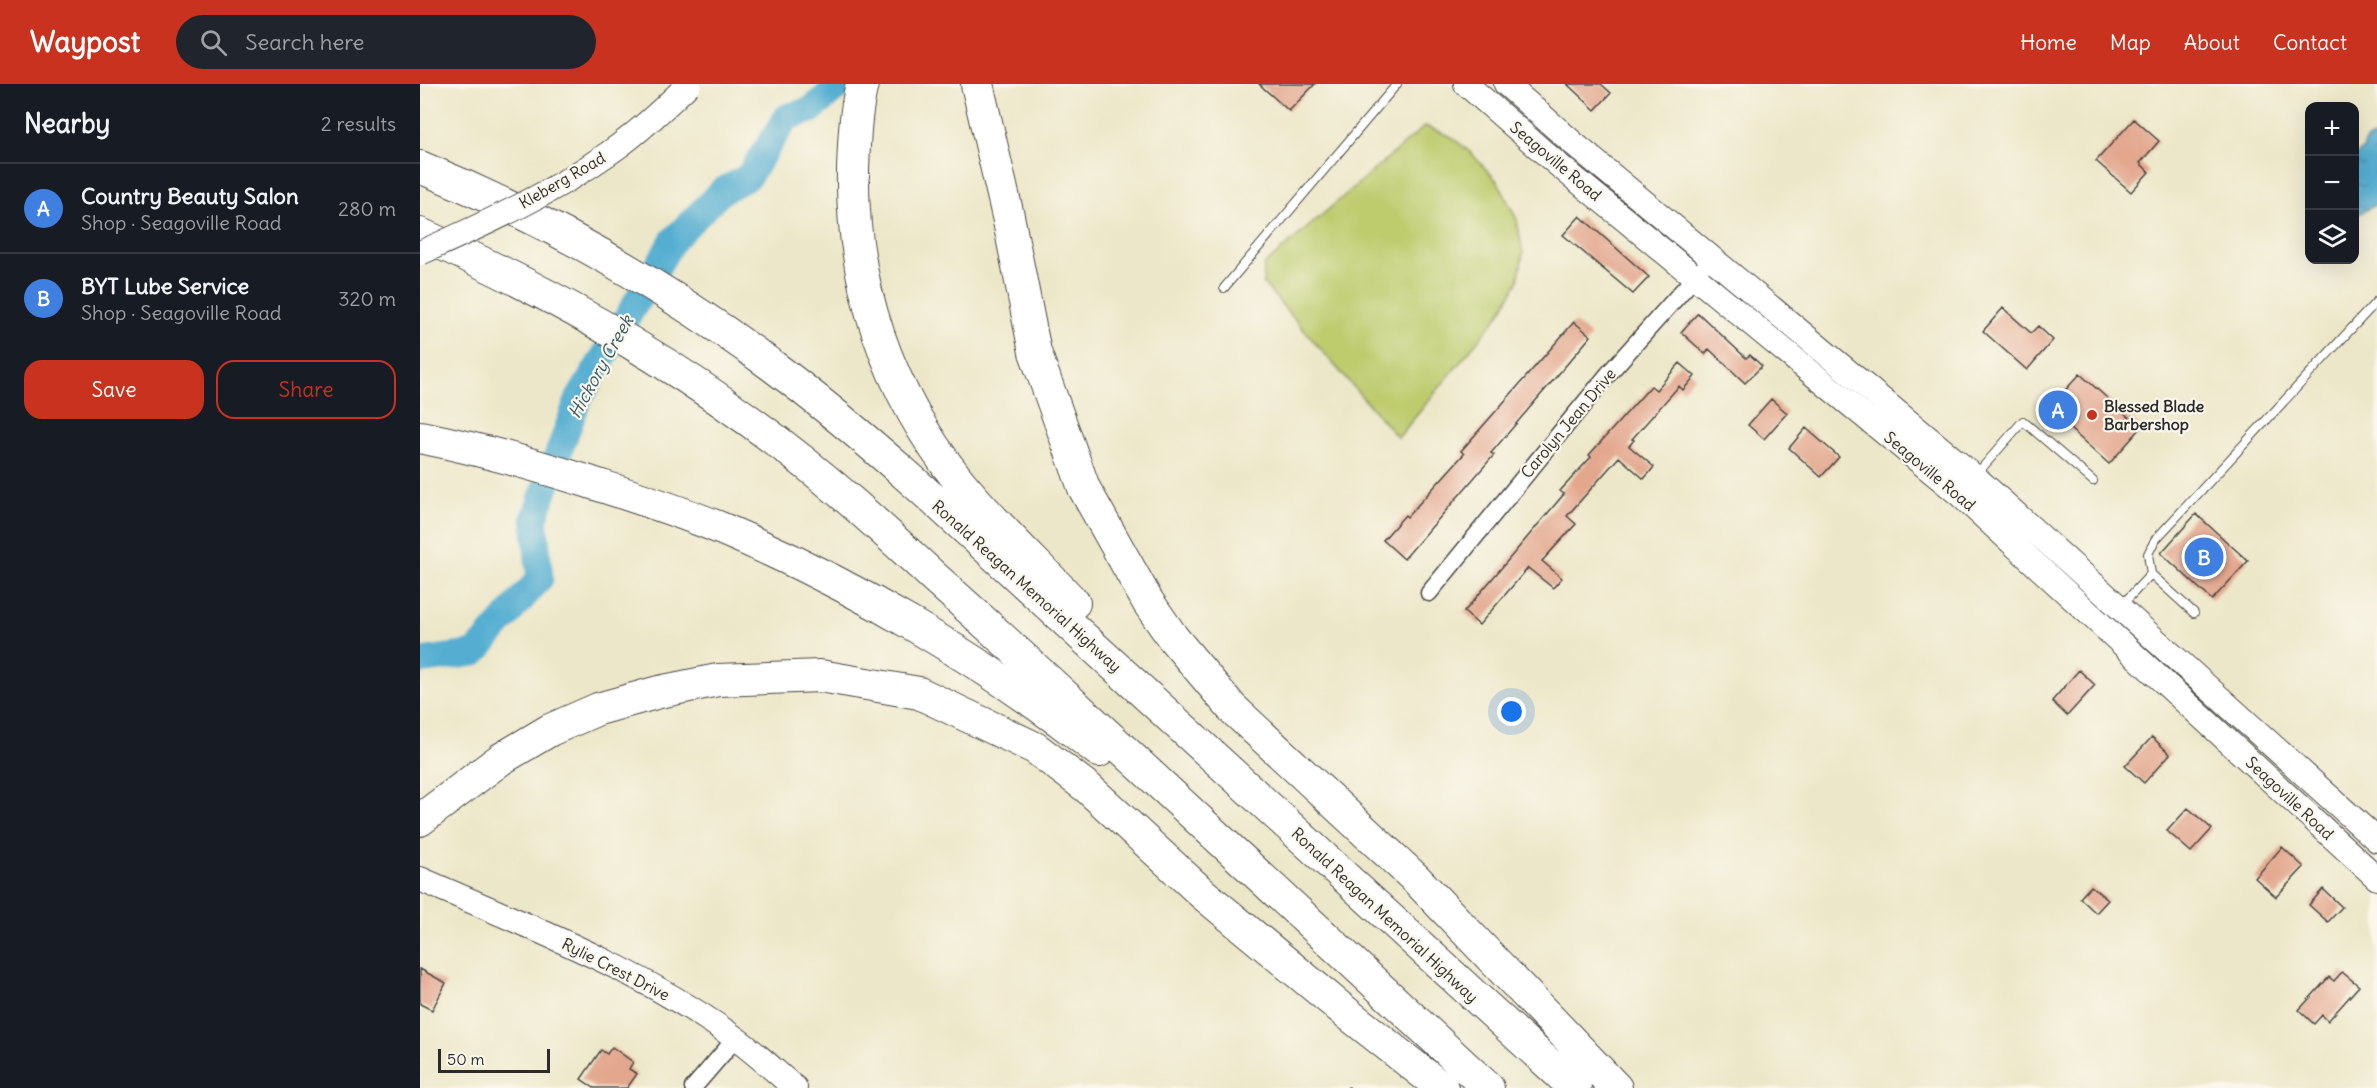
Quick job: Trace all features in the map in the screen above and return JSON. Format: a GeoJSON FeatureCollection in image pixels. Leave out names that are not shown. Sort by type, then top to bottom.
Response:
{"type":"FeatureCollection","features":[{"type":"Feature","properties":{"kind":"highway"},"geometry":{"type":"LineString","coordinates":[[862,84],[854,142],[853,191],[856,238],[864,287],[878,335],[896,382],[922,429],[960,481],[1128,660],[1324,859]]}},
{"type":"Feature","properties":{"kind":"highway"},"geometry":{"type":"LineString","coordinates":[[977,84],[1013,241],[1035,352],[1084,488],[1148,602],[1173,638],[1232,708],[1416,879],[1616,1088]]}},
{"type":"Feature","properties":{"kind":"highway","name":"Ronald Reagan Memorial Highway"},"geometry":{"type":"LineString","coordinates":[[420,167],[539,221],[603,256],[771,365],[858,435],[916,486],[1575,1088]]}},
{"type":"Feature","properties":{"kind":"highway"},"geometry":{"type":"LineString","coordinates":[[420,234],[485,263],[568,305],[628,339],[734,410],[805,463],[867,516],[1488,1088]]}},
{"type":"Feature","properties":{"kind":"highway"},"geometry":{"type":"LineString","coordinates":[[430,439],[557,472],[662,505],[720,528],[835,581],[942,644],[1028,699],[1122,769],[1396,1002]]}},
{"type":"Feature","properties":{"kind":"highway"},"geometry":{"type":"LineString","coordinates":[[420,820],[501,759],[550,730],[598,709],[659,692],[718,680],[820,676],[919,693],[1035,748],[1088,788],[1203,894],[1442,1088]]}},
{"type":"Feature","properties":{"kind":"main road","name":"Kleberg Road"},"geometry":{"type":"LineString","coordinates":[[420,253],[478,227],[550,190],[610,153],[689,84]]}},
{"type":"Feature","properties":{"kind":"main road","name":"Seagoville Road"},"geometry":{"type":"LineString","coordinates":[[1466,84],[1556,163],[1959,494],[2377,878]]}},
{"type":"Feature","properties":{"kind":"main road","name":"Seagoville Road"},"geometry":{"type":"LineString","coordinates":[[1506,84],[1573,143],[1975,477],[2377,840]]}},
{"type":"Feature","properties":{"kind":"main road"},"geometry":{"type":"LineString","coordinates":[[1959,494],[1975,477]]}},
{"type":"Feature","properties":{"kind":"main road"},"geometry":{"type":"LineString","coordinates":[[2103,627],[2120,608]]}},
{"type":"Feature","properties":{"kind":"main road","name":"Rylie Crest Drive"},"geometry":{"type":"LineString","coordinates":[[420,879],[620,968],[736,1038],[795,1088]]}},
{"type":"Feature","properties":{"kind":"street","name":"Carolyn Jean Drive"},"geometry":{"type":"LineString","coordinates":[[1429,593],[1610,372],[1696,277],[1711,257]]}},
{"type":"Feature","properties":{"kind":"street"},"geometry":{"type":"LineString","coordinates":[[693,1088],[736,1038]]}},
{"type":"Feature","properties":{"kind":"lane"},"geometry":{"type":"LineString","coordinates":[[1224,288],[1397,84]]}},
{"type":"Feature","properties":{"kind":"lane"},"geometry":{"type":"LineString","coordinates":[[2193,613],[2151,574],[2148,554],[2155,540],[2377,301]]}},
{"type":"Feature","properties":{"kind":"lane"},"geometry":{"type":"LineString","coordinates":[[1975,477],[2023,421],[2093,481]]}},
{"type":"Feature","properties":{"kind":"lane"},"geometry":{"type":"LineString","coordinates":[[2120,608],[2151,574]]}},
{"type":"Feature","properties":{"kind":"green space"},"geometry":{"type":"Polygon","coordinates":[[[1425,126],[1450,136],[1470,152],[1498,182],[1517,220],[1523,254],[1518,282],[1498,316],[1398,438],[1263,283],[1264,265],[1425,126]]]}},
{"type":"Feature","properties":{"kind":"water"},"geometry":{"type":"Polygon","coordinates":[[[2377,136],[2377,204],[2359,214],[2359,153],[2366,140],[2377,136]]]}},
{"type":"Feature","properties":{"kind":"building"},"geometry":{"type":"Polygon","coordinates":[[[1259,84],[1315,84],[1289,111],[1259,84]]]}},
{"type":"Feature","properties":{"kind":"building"},"geometry":{"type":"Polygon","coordinates":[[[1567,84],[1601,84],[1611,93],[1595,110],[1567,84]]]}},
{"type":"Feature","properties":{"kind":"building"},"geometry":{"type":"Polygon","coordinates":[[[2134,119],[2159,141],[2140,163],[2149,172],[2131,192],[2096,161],[2134,119]]]}},
{"type":"Feature","properties":{"kind":"building"},"geometry":{"type":"Polygon","coordinates":[[[1580,216],[1649,277],[1633,294],[1563,235],[1580,216]]]}},
{"type":"Feature","properties":{"kind":"building"},"geometry":{"type":"Polygon","coordinates":[[[2003,308],[2031,333],[2038,326],[2053,340],[2027,370],[1983,331],[2003,308]]]}},
{"type":"Feature","properties":{"kind":"building"},"geometry":{"type":"Polygon","coordinates":[[[1698,313],[1746,358],[1750,355],[1762,366],[1745,383],[1709,349],[1705,354],[1681,332],[1698,313]]]}},
{"type":"Feature","properties":{"kind":"building"},"geometry":{"type":"Polygon","coordinates":[[[1574,322],[1591,336],[1491,453],[1494,455],[1404,559],[1383,540],[1464,454],[1461,451],[1574,322]]]}},
{"type":"Feature","properties":{"kind":"building"},"geometry":{"type":"Polygon","coordinates":[[[1680,363],[1695,376],[1683,390],[1679,386],[1632,439],[1634,440],[1629,446],[1654,467],[1644,479],[1619,457],[1567,516],[1576,524],[1542,561],[1562,578],[1553,588],[1528,568],[1479,625],[1464,612],[1564,494],[1560,491],[1591,457],[1589,455],[1651,386],[1656,390],[1680,363]]]}},
{"type":"Feature","properties":{"kind":"building"},"geometry":{"type":"Polygon","coordinates":[[[2080,374],[2141,428],[2109,464],[2048,409],[2080,374]]]}},
{"type":"Feature","properties":{"kind":"building"},"geometry":{"type":"Polygon","coordinates":[[[1771,399],[1787,413],[1764,439],[1748,425],[1771,399]]]}},
{"type":"Feature","properties":{"kind":"building"},"geometry":{"type":"Polygon","coordinates":[[[1806,428],[1839,457],[1821,477],[1789,448],[1806,428]]]}},
{"type":"Feature","properties":{"kind":"building"},"geometry":{"type":"Polygon","coordinates":[[[2196,514],[2248,561],[2212,600],[2161,553],[2196,514]]]}},
{"type":"Feature","properties":{"kind":"building"},"geometry":{"type":"Polygon","coordinates":[[[2079,670],[2095,685],[2067,716],[2052,701],[2079,670]]]}},
{"type":"Feature","properties":{"kind":"building"},"geometry":{"type":"Polygon","coordinates":[[[2152,737],[2170,754],[2144,783],[2125,766],[2152,737]]]}},
{"type":"Feature","properties":{"kind":"building"},"geometry":{"type":"Polygon","coordinates":[[[2188,808],[2212,829],[2191,852],[2167,831],[2188,808]]]}},
{"type":"Feature","properties":{"kind":"building"},"geometry":{"type":"Polygon","coordinates":[[[2282,847],[2304,867],[2276,897],[2255,878],[2282,847]]]}},
{"type":"Feature","properties":{"kind":"building"},"geometry":{"type":"Polygon","coordinates":[[[2091,886],[2108,900],[2096,913],[2080,898],[2091,886]]]}},
{"type":"Feature","properties":{"kind":"building"},"geometry":{"type":"Polygon","coordinates":[[[2323,889],[2342,907],[2328,922],[2309,905],[2323,889]]]}},
{"type":"Feature","properties":{"kind":"building"},"geometry":{"type":"Polygon","coordinates":[[[420,969],[446,983],[432,1010],[420,1004],[420,969]]]}},
{"type":"Feature","properties":{"kind":"building"},"geometry":{"type":"Polygon","coordinates":[[[2342,972],[2359,986],[2328,1021],[2322,1015],[2314,1024],[2299,1010],[2329,977],[2334,981],[2342,972]]]}},
{"type":"Feature","properties":{"kind":"building"},"geometry":{"type":"Polygon","coordinates":[[[612,1047],[633,1062],[629,1069],[637,1074],[627,1088],[594,1088],[581,1079],[601,1050],[607,1054],[612,1047]]]}},
{"type":"Feature","properties":{"kind":"waterway","name":"Hickory Creek"},"geometry":{"type":"LineString","coordinates":[[420,661],[475,653],[540,578],[534,519],[578,400],[673,240],[722,191],[748,177],[787,117],[811,110],[841,84]]}},
{"type":"Feature","properties":{"kind":"place","name":"Country Beauty Salon"},"geometry":{"type":"Point","coordinates":[2058,410]}},
{"type":"Feature","properties":{"kind":"place","name":"Blessed Blade Barbershop"},"geometry":{"type":"Point","coordinates":[2092,415]}},
{"type":"Feature","properties":{"kind":"place","name":"BYT Lube Service"},"geometry":{"type":"Point","coordinates":[2204,557]}}]}
